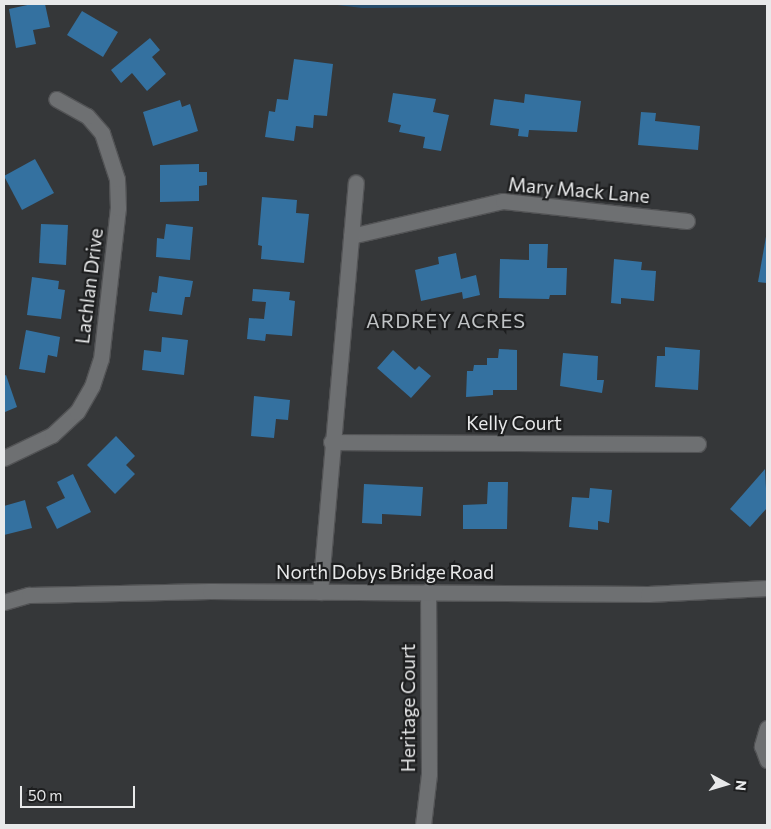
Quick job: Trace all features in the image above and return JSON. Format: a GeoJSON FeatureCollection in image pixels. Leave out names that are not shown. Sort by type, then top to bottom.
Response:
{"type":"FeatureCollection","features":[{"type":"Feature","properties":{"kind":"street","name":"Lachlan Drive"},"geometry":{"type":"LineString","coordinates":[[4,458],[52,435],[77,412],[92,386],[101,359],[118,208],[117,179],[102,132],[87,116],[56,99]]}},
{"type":"Feature","properties":{"kind":"street"},"geometry":{"type":"LineString","coordinates":[[320,592],[331,442],[356,183]]}},
{"type":"Feature","properties":{"kind":"street","name":"Mary Mack Lane"},"geometry":{"type":"LineString","coordinates":[[351,236],[503,201],[687,220]]}},
{"type":"Feature","properties":{"kind":"street","name":"Kelly Court"},"geometry":{"type":"LineString","coordinates":[[331,442],[698,444]]}},
{"type":"Feature","properties":{"kind":"street","name":"North Dobys Bridge Road"},"geometry":{"type":"LineString","coordinates":[[4,602],[29,596],[428,591],[648,594],[767,588]]}},
{"type":"Feature","properties":{"kind":"street","name":"Heritage Court"},"geometry":{"type":"LineString","coordinates":[[423,825],[429,774],[428,591]]}},
{"type":"Feature","properties":{"kind":"street"},"geometry":{"type":"LineString","coordinates":[[767,728],[762,746],[767,760]]}},
{"type":"Feature","properties":{"kind":"shaded area"},"geometry":{"type":"Polygon","coordinates":[[[329,4],[765,4],[362,8],[329,4]]]}},
{"type":"Feature","properties":{"kind":"building"},"geometry":{"type":"Polygon","coordinates":[[[32,4],[45,4],[50,27],[33,30],[36,44],[16,48],[9,9],[32,4]]]}},
{"type":"Feature","properties":{"kind":"building"},"geometry":{"type":"Polygon","coordinates":[[[82,11],[118,32],[103,57],[67,35],[82,11]]]}},
{"type":"Feature","properties":{"kind":"building"},"geometry":{"type":"Polygon","coordinates":[[[150,38],[160,50],[152,57],[166,74],[147,91],[132,73],[121,83],[111,70],[150,38]]]}},
{"type":"Feature","properties":{"kind":"building"},"geometry":{"type":"Polygon","coordinates":[[[294,59],[333,64],[327,116],[314,115],[313,128],[296,126],[294,141],[265,137],[269,111],[275,112],[277,99],[288,100],[294,59]]]}},
{"type":"Feature","properties":{"kind":"building"},"geometry":{"type":"Polygon","coordinates":[[[393,93],[436,99],[433,112],[449,115],[441,151],[423,148],[425,137],[399,132],[401,125],[388,122],[393,93]]]}},
{"type":"Feature","properties":{"kind":"building"},"geometry":{"type":"Polygon","coordinates":[[[525,94],[581,101],[577,132],[529,130],[528,137],[518,136],[519,129],[490,125],[494,99],[524,103],[525,94]]]}},
{"type":"Feature","properties":{"kind":"building"},"geometry":{"type":"Polygon","coordinates":[[[180,100],[182,107],[190,104],[198,131],[153,146],[143,112],[180,100]]]}},
{"type":"Feature","properties":{"kind":"building"},"geometry":{"type":"Polygon","coordinates":[[[641,112],[656,113],[655,121],[700,126],[698,150],[638,145],[641,112]]]}},
{"type":"Feature","properties":{"kind":"building"},"geometry":{"type":"Polygon","coordinates":[[[35,159],[54,193],[22,210],[4,176],[35,159]]]}},
{"type":"Feature","properties":{"kind":"building"},"geometry":{"type":"Polygon","coordinates":[[[199,164],[199,172],[207,172],[207,185],[199,186],[199,201],[160,202],[160,165],[199,164]]]}},
{"type":"Feature","properties":{"kind":"building"},"geometry":{"type":"Polygon","coordinates":[[[262,197],[297,200],[296,213],[309,214],[304,263],[261,259],[262,246],[258,245],[262,197]]]}},
{"type":"Feature","properties":{"kind":"building"},"geometry":{"type":"Polygon","coordinates":[[[41,224],[68,225],[66,265],[39,263],[41,224]]]}},
{"type":"Feature","properties":{"kind":"building"},"geometry":{"type":"Polygon","coordinates":[[[166,224],[193,227],[190,260],[156,257],[157,238],[164,239],[166,224]]]}},
{"type":"Feature","properties":{"kind":"building"},"geometry":{"type":"Polygon","coordinates":[[[767,231],[767,283],[758,282],[767,231]]]}},
{"type":"Feature","properties":{"kind":"building"},"geometry":{"type":"Polygon","coordinates":[[[529,244],[548,244],[547,268],[567,268],[566,295],[550,295],[549,299],[499,298],[500,259],[529,260],[529,244]]]}},
{"type":"Feature","properties":{"kind":"building"},"geometry":{"type":"Polygon","coordinates":[[[456,253],[461,279],[476,275],[480,295],[463,299],[462,292],[421,301],[415,270],[439,264],[438,257],[456,253]]]}},
{"type":"Feature","properties":{"kind":"building"},"geometry":{"type":"Polygon","coordinates":[[[614,259],[642,262],[641,270],[656,271],[654,301],[621,298],[621,304],[611,303],[614,259]]]}},
{"type":"Feature","properties":{"kind":"building"},"geometry":{"type":"Polygon","coordinates":[[[159,276],[193,281],[190,297],[185,297],[182,315],[149,311],[152,292],[157,293],[159,276]]]}},
{"type":"Feature","properties":{"kind":"building"},"geometry":{"type":"Polygon","coordinates":[[[32,277],[59,281],[58,289],[65,290],[61,319],[27,315],[32,277]]]}},
{"type":"Feature","properties":{"kind":"building"},"geometry":{"type":"Polygon","coordinates":[[[253,289],[290,292],[289,300],[295,301],[292,336],[266,334],[265,341],[247,339],[249,318],[264,319],[266,302],[252,301],[253,289]]]}},
{"type":"Feature","properties":{"kind":"building"},"geometry":{"type":"Polygon","coordinates":[[[26,330],[60,337],[57,357],[48,355],[45,373],[19,369],[26,330]]]}},
{"type":"Feature","properties":{"kind":"building"},"geometry":{"type":"Polygon","coordinates":[[[162,337],[188,340],[184,375],[142,370],[144,350],[161,352],[162,337]]]}},
{"type":"Feature","properties":{"kind":"building"},"geometry":{"type":"Polygon","coordinates":[[[665,347],[700,350],[698,390],[655,387],[657,356],[665,356],[665,347]]]}},
{"type":"Feature","properties":{"kind":"building"},"geometry":{"type":"Polygon","coordinates":[[[499,349],[517,350],[517,390],[493,390],[493,395],[466,397],[467,371],[473,371],[474,365],[487,365],[487,358],[498,358],[499,349]]]}},
{"type":"Feature","properties":{"kind":"building"},"geometry":{"type":"Polygon","coordinates":[[[393,350],[415,370],[419,366],[431,376],[411,398],[377,368],[393,350]]]}},
{"type":"Feature","properties":{"kind":"building"},"geometry":{"type":"Polygon","coordinates":[[[563,353],[598,356],[597,380],[604,380],[602,393],[560,386],[563,353]]]}},
{"type":"Feature","properties":{"kind":"building"},"geometry":{"type":"Polygon","coordinates":[[[6,375],[17,407],[5,412],[4,376],[6,375]]]}},
{"type":"Feature","properties":{"kind":"building"},"geometry":{"type":"Polygon","coordinates":[[[254,396],[290,400],[288,420],[276,419],[274,438],[251,436],[254,396]]]}},
{"type":"Feature","properties":{"kind":"building"},"geometry":{"type":"Polygon","coordinates":[[[116,436],[135,456],[126,465],[135,474],[115,494],[87,465],[116,436]]]}},
{"type":"Feature","properties":{"kind":"building"},"geometry":{"type":"Polygon","coordinates":[[[765,469],[767,508],[750,527],[730,509],[765,469]]]}},
{"type":"Feature","properties":{"kind":"building"},"geometry":{"type":"Polygon","coordinates":[[[73,474],[91,512],[57,529],[46,507],[65,498],[57,482],[73,474]]]}},
{"type":"Feature","properties":{"kind":"building"},"geometry":{"type":"Polygon","coordinates":[[[488,482],[508,482],[507,529],[463,529],[463,505],[487,504],[488,482]]]}},
{"type":"Feature","properties":{"kind":"building"},"geometry":{"type":"Polygon","coordinates":[[[364,484],[423,487],[421,516],[382,514],[382,524],[362,523],[364,484]]]}},
{"type":"Feature","properties":{"kind":"building"},"geometry":{"type":"Polygon","coordinates":[[[590,488],[612,490],[609,523],[598,521],[598,530],[569,527],[572,497],[589,498],[590,488]]]}},
{"type":"Feature","properties":{"kind":"building"},"geometry":{"type":"Polygon","coordinates":[[[25,500],[32,528],[4,535],[4,506],[25,500]]]}},
{"type":"Feature","properties":{"kind":"district","name":"ARDREY ACRES"},"geometry":{"type":"Point","coordinates":[446,320]}}]}
